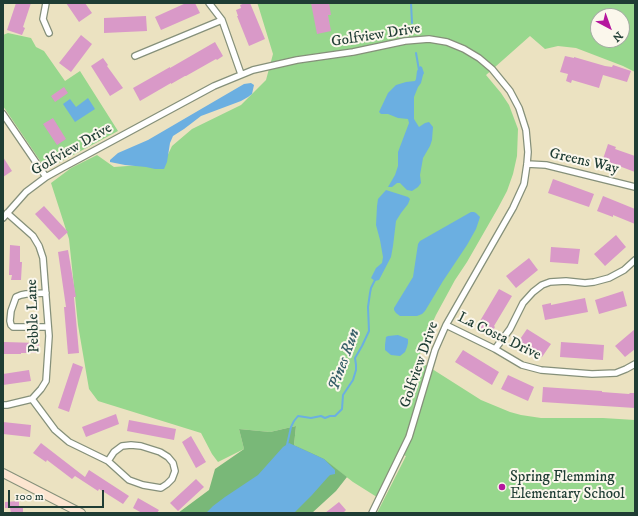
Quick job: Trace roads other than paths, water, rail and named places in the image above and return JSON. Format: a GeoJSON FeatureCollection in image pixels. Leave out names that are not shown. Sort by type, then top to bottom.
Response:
{"type":"FeatureCollection","features":[{"type":"Feature","properties":{"kind":"street"},"geometry":{"type":"LineString","coordinates":[[46,3],[43,19],[49,33]]}},
{"type":"Feature","properties":{"kind":"street"},"geometry":{"type":"LineString","coordinates":[[209,3],[222,20],[241,74]]}},
{"type":"Feature","properties":{"kind":"street"},"geometry":{"type":"LineString","coordinates":[[135,56],[222,20]]}},
{"type":"Feature","properties":{"kind":"street","name":"Golfview Drive"},"geometry":{"type":"LineString","coordinates":[[3,218],[26,192],[46,177],[177,105],[241,74],[297,60],[353,52],[405,41],[429,39],[447,42],[464,49],[479,58],[492,69],[510,91],[519,108],[526,130],[527,164],[524,184],[446,325],[435,350],[409,437],[372,513]]}},
{"type":"Feature","properties":{"kind":"street"},"geometry":{"type":"LineString","coordinates":[[3,114],[46,177]]}},
{"type":"Feature","properties":{"kind":"street","name":"Greens Way"},"geometry":{"type":"LineString","coordinates":[[527,164],[546,165],[635,187]]}},
{"type":"Feature","properties":{"kind":"street","name":"Pebble Lane"},"geometry":{"type":"LineString","coordinates":[[7,213],[33,236],[39,246],[43,258],[49,336],[46,381],[32,399]]}},
{"type":"Feature","properties":{"kind":"street"},"geometry":{"type":"LineString","coordinates":[[495,349],[510,329],[523,303],[542,285],[550,282],[566,281],[585,283],[602,280],[624,270],[635,260]]}},
{"type":"Feature","properties":{"kind":"street"},"geometry":{"type":"LineString","coordinates":[[46,293],[26,294],[16,298],[11,311],[10,322],[13,327],[48,327]]}},
{"type":"Feature","properties":{"kind":"street","name":"La Costa Drive"},"geometry":{"type":"LineString","coordinates":[[446,325],[495,349],[522,365],[541,370],[592,374],[616,373],[626,370],[635,364]]}},
{"type":"Feature","properties":{"kind":"street"},"geometry":{"type":"LineString","coordinates":[[3,404],[7,405],[32,399],[55,430],[69,442],[108,460],[129,480],[143,485],[161,488],[172,479],[175,471],[174,463],[168,457],[160,452],[141,446],[122,446],[114,452],[108,460]]}},
{"type":"Feature","properties":{"kind":"street"},"geometry":{"type":"LineString","coordinates":[[3,473],[82,513]]}},
{"type":"Feature","properties":{"kind":"water"},"geometry":{"type":"Polygon","coordinates":[[[420,66],[422,67],[424,73],[414,97],[414,119],[419,127],[429,122],[433,127],[432,140],[423,158],[420,175],[421,183],[412,191],[407,190],[400,183],[397,183],[392,187],[388,187],[398,166],[398,152],[409,123],[408,119],[398,118],[388,114],[381,114],[379,112],[388,93],[396,85],[415,81],[417,71],[420,66]]]}},
{"type":"Feature","properties":{"kind":"water"},"geometry":{"type":"Polygon","coordinates":[[[251,83],[254,85],[252,94],[248,97],[201,116],[173,136],[164,169],[110,162],[110,160],[118,153],[148,140],[244,84],[251,83]]]}},
{"type":"Feature","properties":{"kind":"water"},"geometry":{"type":"Polygon","coordinates":[[[88,98],[95,109],[75,122],[63,104],[70,99],[76,107],[88,98]]]}},
{"type":"Feature","properties":{"kind":"water"},"geometry":{"type":"Polygon","coordinates":[[[386,190],[410,199],[396,221],[391,257],[379,280],[375,281],[371,278],[376,268],[382,263],[383,257],[376,225],[377,206],[378,199],[386,190]]]}},
{"type":"Feature","properties":{"kind":"water"},"geometry":{"type":"Polygon","coordinates":[[[471,212],[476,213],[480,217],[476,229],[425,311],[417,316],[400,316],[396,313],[394,308],[413,277],[418,244],[420,241],[471,212]]]}},
{"type":"Feature","properties":{"kind":"water"},"geometry":{"type":"Polygon","coordinates":[[[398,335],[408,339],[407,347],[405,352],[400,356],[391,355],[385,350],[386,337],[398,335]]]}},
{"type":"Feature","properties":{"kind":"water"},"geometry":{"type":"Polygon","coordinates":[[[289,443],[324,459],[335,470],[335,474],[330,475],[294,513],[206,513],[225,497],[258,475],[283,447],[289,443]]]}},
{"type":"Feature","properties":{"kind":"waterway","name":"Pines Run"},"geometry":{"type":"LineString","coordinates":[[411,3],[412,23]]}},
{"type":"Feature","properties":{"kind":"waterway","name":"Pines Run"},"geometry":{"type":"LineString","coordinates":[[416,53],[419,70]]}},
{"type":"Feature","properties":{"kind":"waterway","name":"Pines Run"},"geometry":{"type":"LineString","coordinates":[[287,445],[291,427],[298,416],[311,418],[321,416],[325,418],[335,416],[342,409],[343,395],[353,380],[356,370],[355,358],[369,331],[368,307],[371,288],[375,280]]}},
{"type":"Feature","properties":{"kind":"place","name":"Spring Flemming Elementary School"},"geometry":{"type":"Point","coordinates":[502,487]}}]}
